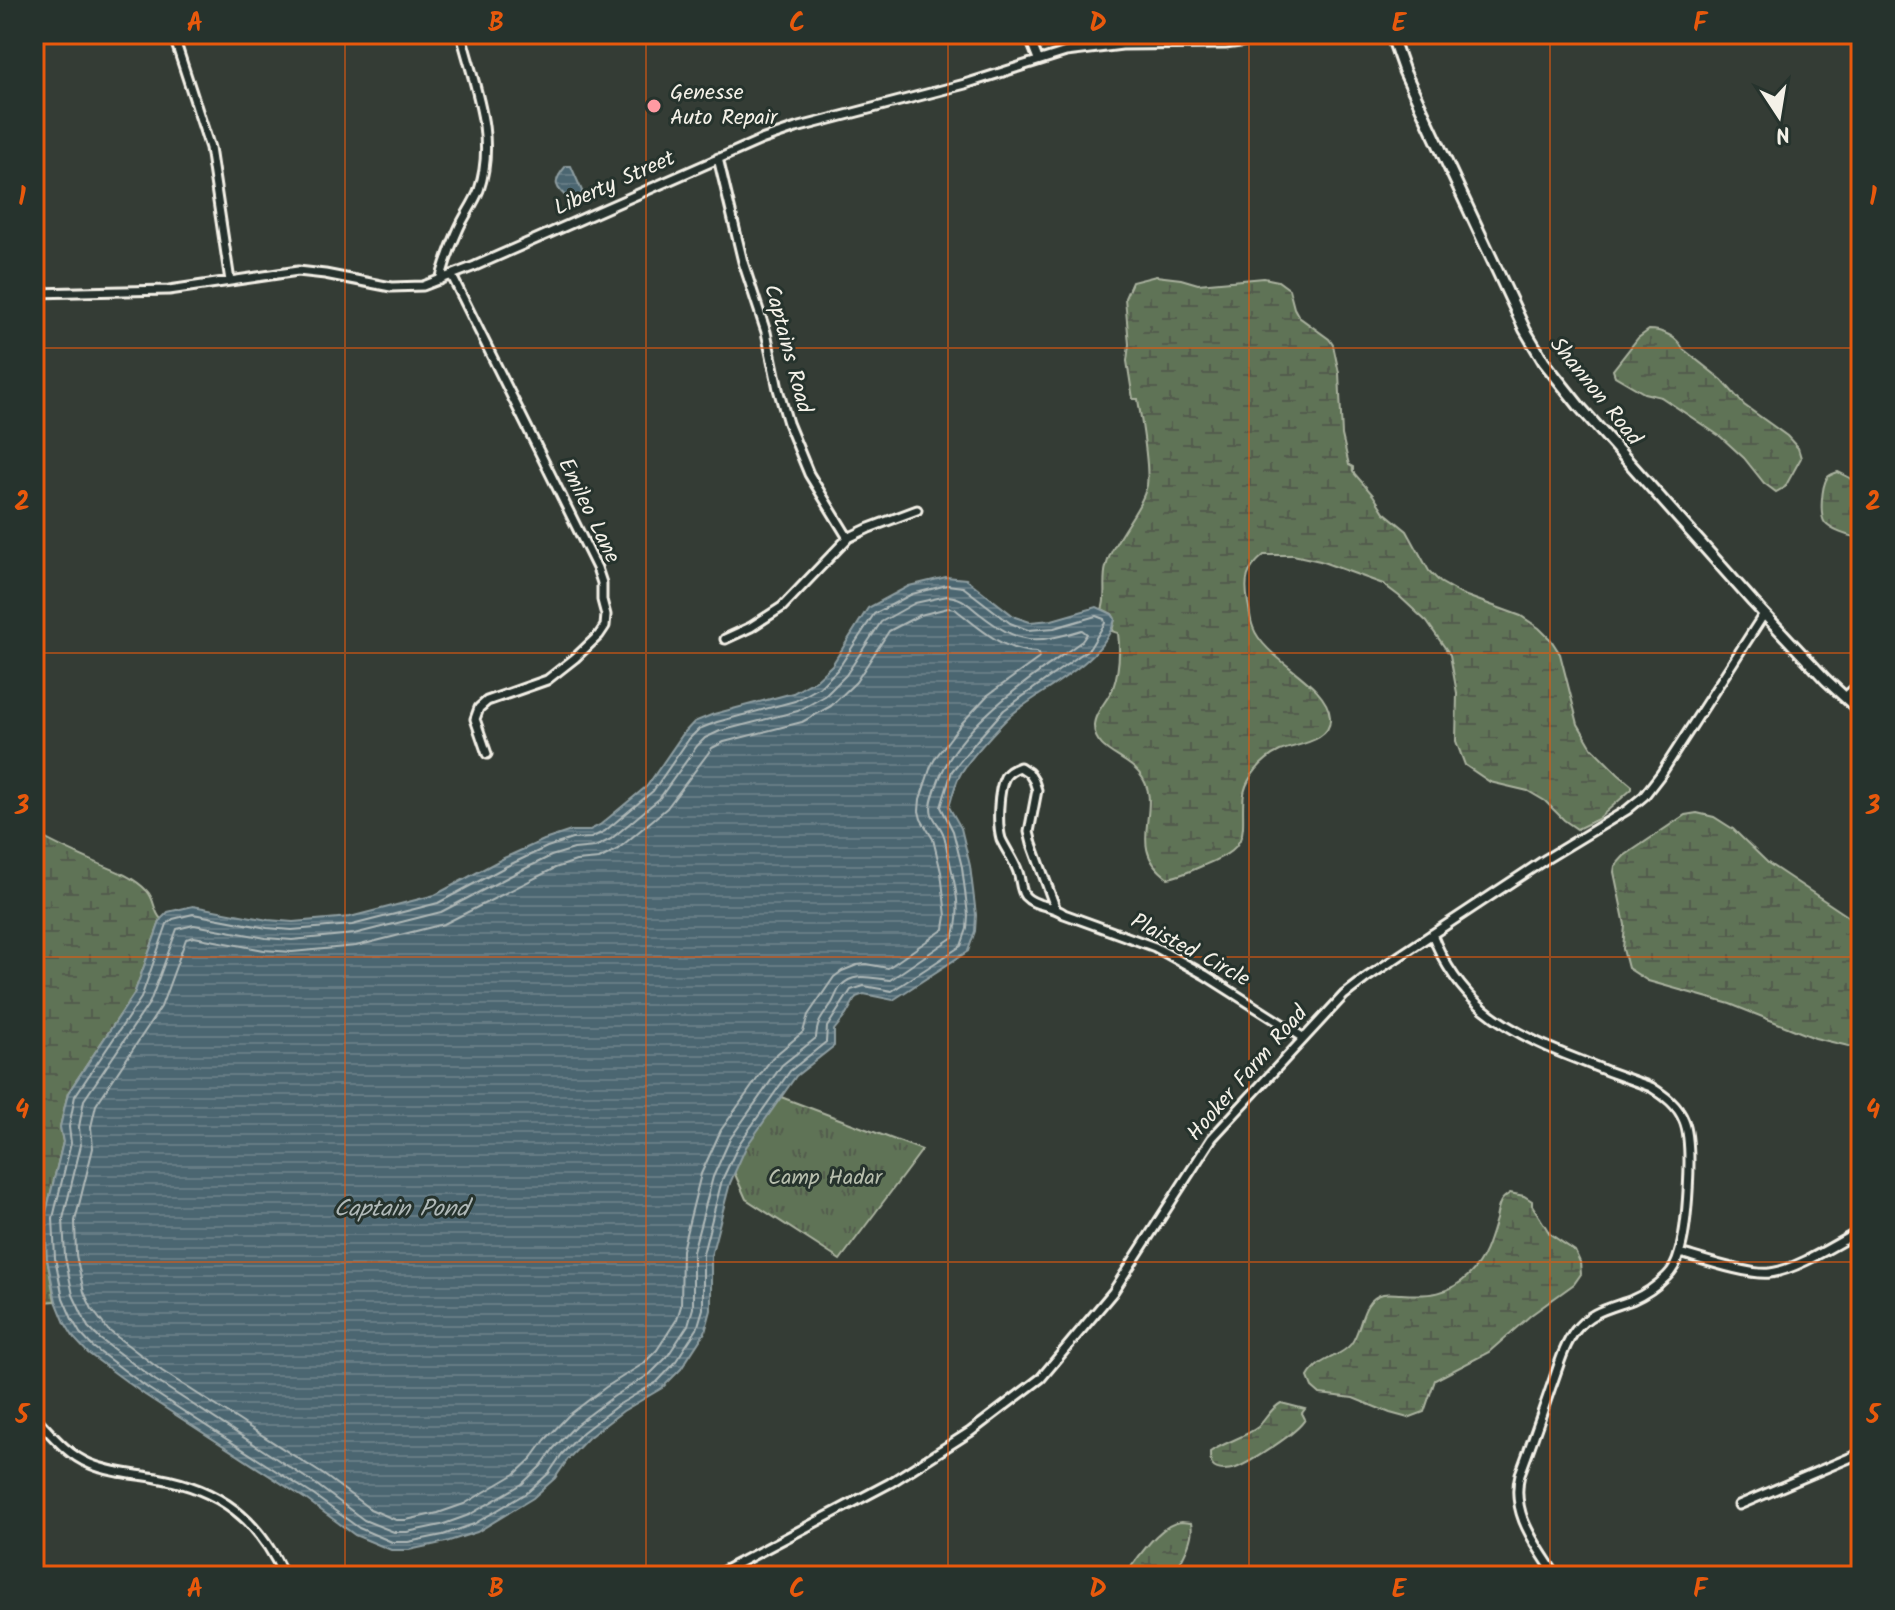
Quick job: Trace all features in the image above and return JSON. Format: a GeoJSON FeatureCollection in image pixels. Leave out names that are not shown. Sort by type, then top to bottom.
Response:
{"type":"FeatureCollection","features":[{"type":"Feature","properties":{"kind":"street"},"geometry":{"type":"LineString","coordinates":[[173,34],[210,148],[230,281]]}},
{"type":"Feature","properties":{"kind":"street"},"geometry":{"type":"LineString","coordinates":[[440,280],[449,250],[477,195],[486,160],[486,136],[461,34]]}},
{"type":"Feature","properties":{"kind":"street"},"geometry":{"type":"LineString","coordinates":[[1028,34],[1038,59]]}},
{"type":"Feature","properties":{"kind":"street","name":"Liberty Street"},"geometry":{"type":"LineString","coordinates":[[34,293],[161,291],[298,271],[402,287],[423,286],[718,158],[796,128],[965,84],[1038,59],[1094,47],[1225,44],[1302,34]]}},
{"type":"Feature","properties":{"kind":"street","name":"Shannon Road"},"geometry":{"type":"LineString","coordinates":[[1391,34],[1404,71],[1525,330],[1544,362],[1579,406],[1764,614],[1861,712]]}},
{"type":"Feature","properties":{"kind":"street","name":"Captains Road"},"geometry":{"type":"LineString","coordinates":[[718,158],[743,262],[766,332],[782,405],[809,474],[848,538]]}},
{"type":"Feature","properties":{"kind":"street","name":"Emileo Lane"},"geometry":{"type":"LineString","coordinates":[[452,276],[597,568],[606,615],[605,626],[599,635],[558,673],[536,685],[487,701],[479,708],[475,719],[487,754]]}},
{"type":"Feature","properties":{"kind":"street"},"geometry":{"type":"LineString","coordinates":[[725,639],[782,607],[848,538],[917,510]]}},
{"type":"Feature","properties":{"kind":"street","name":"Hooker Farm Road"},"geometry":{"type":"LineString","coordinates":[[714,1576],[890,1483],[970,1432],[1041,1378],[1113,1292],[1212,1138],[1344,995],[1644,796],[1764,614]]}},
{"type":"Feature","properties":{"kind":"street"},"geometry":{"type":"LineString","coordinates":[[1845,697],[1861,683]]}},
{"type":"Feature","properties":{"kind":"street","name":"Plaisted Circle"},"geometry":{"type":"LineString","coordinates":[[1055,907],[1029,832],[1037,790],[1029,773],[1020,767],[1011,769],[1005,777],[998,822],[1002,841],[1018,872],[1022,892],[1028,899],[1155,947],[1304,1038]]}},
{"type":"Feature","properties":{"kind":"street"},"geometry":{"type":"LineString","coordinates":[[1432,934],[1454,977],[1478,1005],[1500,1022],[1540,1044],[1651,1087],[1675,1106],[1685,1122],[1690,1149],[1686,1204],[1680,1253],[1672,1271],[1652,1290],[1600,1310],[1572,1334],[1520,1474],[1517,1492],[1522,1519],[1556,1576]]}},
{"type":"Feature","properties":{"kind":"street"},"geometry":{"type":"LineString","coordinates":[[1680,1253],[1752,1272],[1770,1273],[1795,1265],[1860,1232],[1861,1219]]}},
{"type":"Feature","properties":{"kind":"street"},"geometry":{"type":"LineString","coordinates":[[34,1416],[73,1455],[89,1464],[180,1483],[230,1505],[257,1530],[284,1576]]}},
{"type":"Feature","properties":{"kind":"street"},"geometry":{"type":"LineString","coordinates":[[1739,1505],[1861,1453]]}},
{"type":"Feature","properties":{"kind":"street"},"geometry":{"type":"LineString","coordinates":[[1565,1576],[1573,1576]]}},
{"type":"Feature","properties":{"kind":"green space"},"geometry":{"type":"Polygon","coordinates":[[[1156,276],[1198,284],[1264,278],[1278,281],[1289,289],[1299,317],[1333,345],[1339,373],[1342,435],[1353,472],[1384,512],[1407,531],[1429,571],[1440,582],[1461,594],[1521,616],[1539,628],[1560,654],[1578,724],[1592,748],[1632,786],[1598,819],[1577,829],[1545,801],[1528,791],[1490,782],[1465,765],[1456,741],[1457,693],[1450,655],[1427,622],[1399,596],[1383,584],[1320,561],[1293,555],[1264,555],[1253,566],[1247,582],[1253,627],[1270,650],[1318,693],[1326,704],[1329,725],[1320,737],[1277,753],[1256,770],[1245,790],[1242,835],[1235,848],[1216,860],[1177,876],[1168,878],[1155,866],[1148,853],[1146,839],[1149,799],[1146,786],[1133,767],[1099,742],[1094,726],[1117,675],[1118,633],[1112,631],[1115,619],[1102,609],[1106,567],[1144,495],[1148,476],[1138,399],[1133,399],[1127,361],[1129,344],[1125,298],[1132,282],[1156,276]]]}},
{"type":"Feature","properties":{"kind":"green space"},"geometry":{"type":"Polygon","coordinates":[[[1649,330],[1673,338],[1722,380],[1744,405],[1787,436],[1798,448],[1801,458],[1785,487],[1776,492],[1721,437],[1661,397],[1644,393],[1615,376],[1613,370],[1638,338],[1649,330]]]}},
{"type":"Feature","properties":{"kind":"green space"},"geometry":{"type":"Polygon","coordinates":[[[1838,472],[1861,485],[1861,539],[1832,529],[1823,519],[1825,482],[1838,472]]]}},
{"type":"Feature","properties":{"kind":"green space"},"geometry":{"type":"Polygon","coordinates":[[[1697,813],[1714,817],[1733,829],[1768,863],[1861,925],[1861,1049],[1815,1038],[1730,1004],[1648,981],[1628,968],[1623,949],[1625,925],[1615,866],[1624,856],[1685,815],[1697,813]]]}},
{"type":"Feature","properties":{"kind":"green space"},"geometry":{"type":"Polygon","coordinates":[[[34,832],[142,886],[150,894],[161,919],[134,994],[68,1093],[60,1127],[63,1142],[45,1217],[47,1259],[55,1301],[44,1302],[34,1295],[34,832]]]}},
{"type":"Feature","properties":{"kind":"green space","name":"Camp Hadar"},"geometry":{"type":"Polygon","coordinates":[[[773,1094],[922,1150],[840,1260],[746,1199],[730,1163],[773,1094]]]}},
{"type":"Feature","properties":{"kind":"green space"},"geometry":{"type":"Polygon","coordinates":[[[1510,1193],[1532,1201],[1550,1234],[1575,1251],[1581,1274],[1574,1284],[1531,1315],[1489,1352],[1435,1380],[1424,1412],[1408,1418],[1353,1398],[1320,1394],[1312,1387],[1308,1377],[1324,1361],[1351,1344],[1366,1308],[1376,1297],[1385,1294],[1438,1293],[1470,1274],[1486,1248],[1500,1203],[1510,1193]]]}},
{"type":"Feature","properties":{"kind":"green space"},"geometry":{"type":"Polygon","coordinates":[[[1281,1403],[1305,1409],[1302,1413],[1305,1419],[1301,1425],[1236,1468],[1220,1470],[1212,1465],[1210,1452],[1258,1427],[1281,1403]]]}},
{"type":"Feature","properties":{"kind":"green space"},"geometry":{"type":"Polygon","coordinates":[[[1181,1522],[1191,1523],[1192,1530],[1173,1576],[1124,1576],[1157,1535],[1181,1522]]]}},
{"type":"Feature","properties":{"kind":"water"},"geometry":{"type":"Polygon","coordinates":[[[566,166],[571,166],[582,191],[581,197],[571,201],[557,185],[558,177],[566,166]]]}},
{"type":"Feature","properties":{"kind":"water","name":"Captain Pond"},"geometry":{"type":"Polygon","coordinates":[[[946,577],[966,579],[1015,617],[1030,622],[1052,620],[1097,607],[1112,614],[1115,619],[1109,634],[1086,661],[1011,715],[962,771],[949,807],[961,828],[970,866],[976,915],[975,931],[968,951],[893,1000],[864,994],[856,997],[834,1030],[834,1046],[796,1076],[746,1147],[730,1183],[711,1256],[711,1310],[705,1332],[681,1369],[662,1388],[623,1411],[588,1438],[555,1478],[533,1498],[477,1532],[409,1550],[391,1550],[355,1535],[307,1500],[145,1395],[88,1353],[74,1338],[56,1301],[47,1259],[45,1217],[63,1142],[60,1127],[68,1093],[134,994],[161,919],[168,912],[193,906],[293,922],[350,917],[435,895],[544,840],[571,831],[588,831],[600,825],[647,786],[694,722],[793,693],[816,680],[832,665],[868,608],[909,586],[946,577]]]}},
{"type":"Feature","properties":{"kind":"place","name":"Genesse Auto Repair"},"geometry":{"type":"Point","coordinates":[654,106]}}]}
